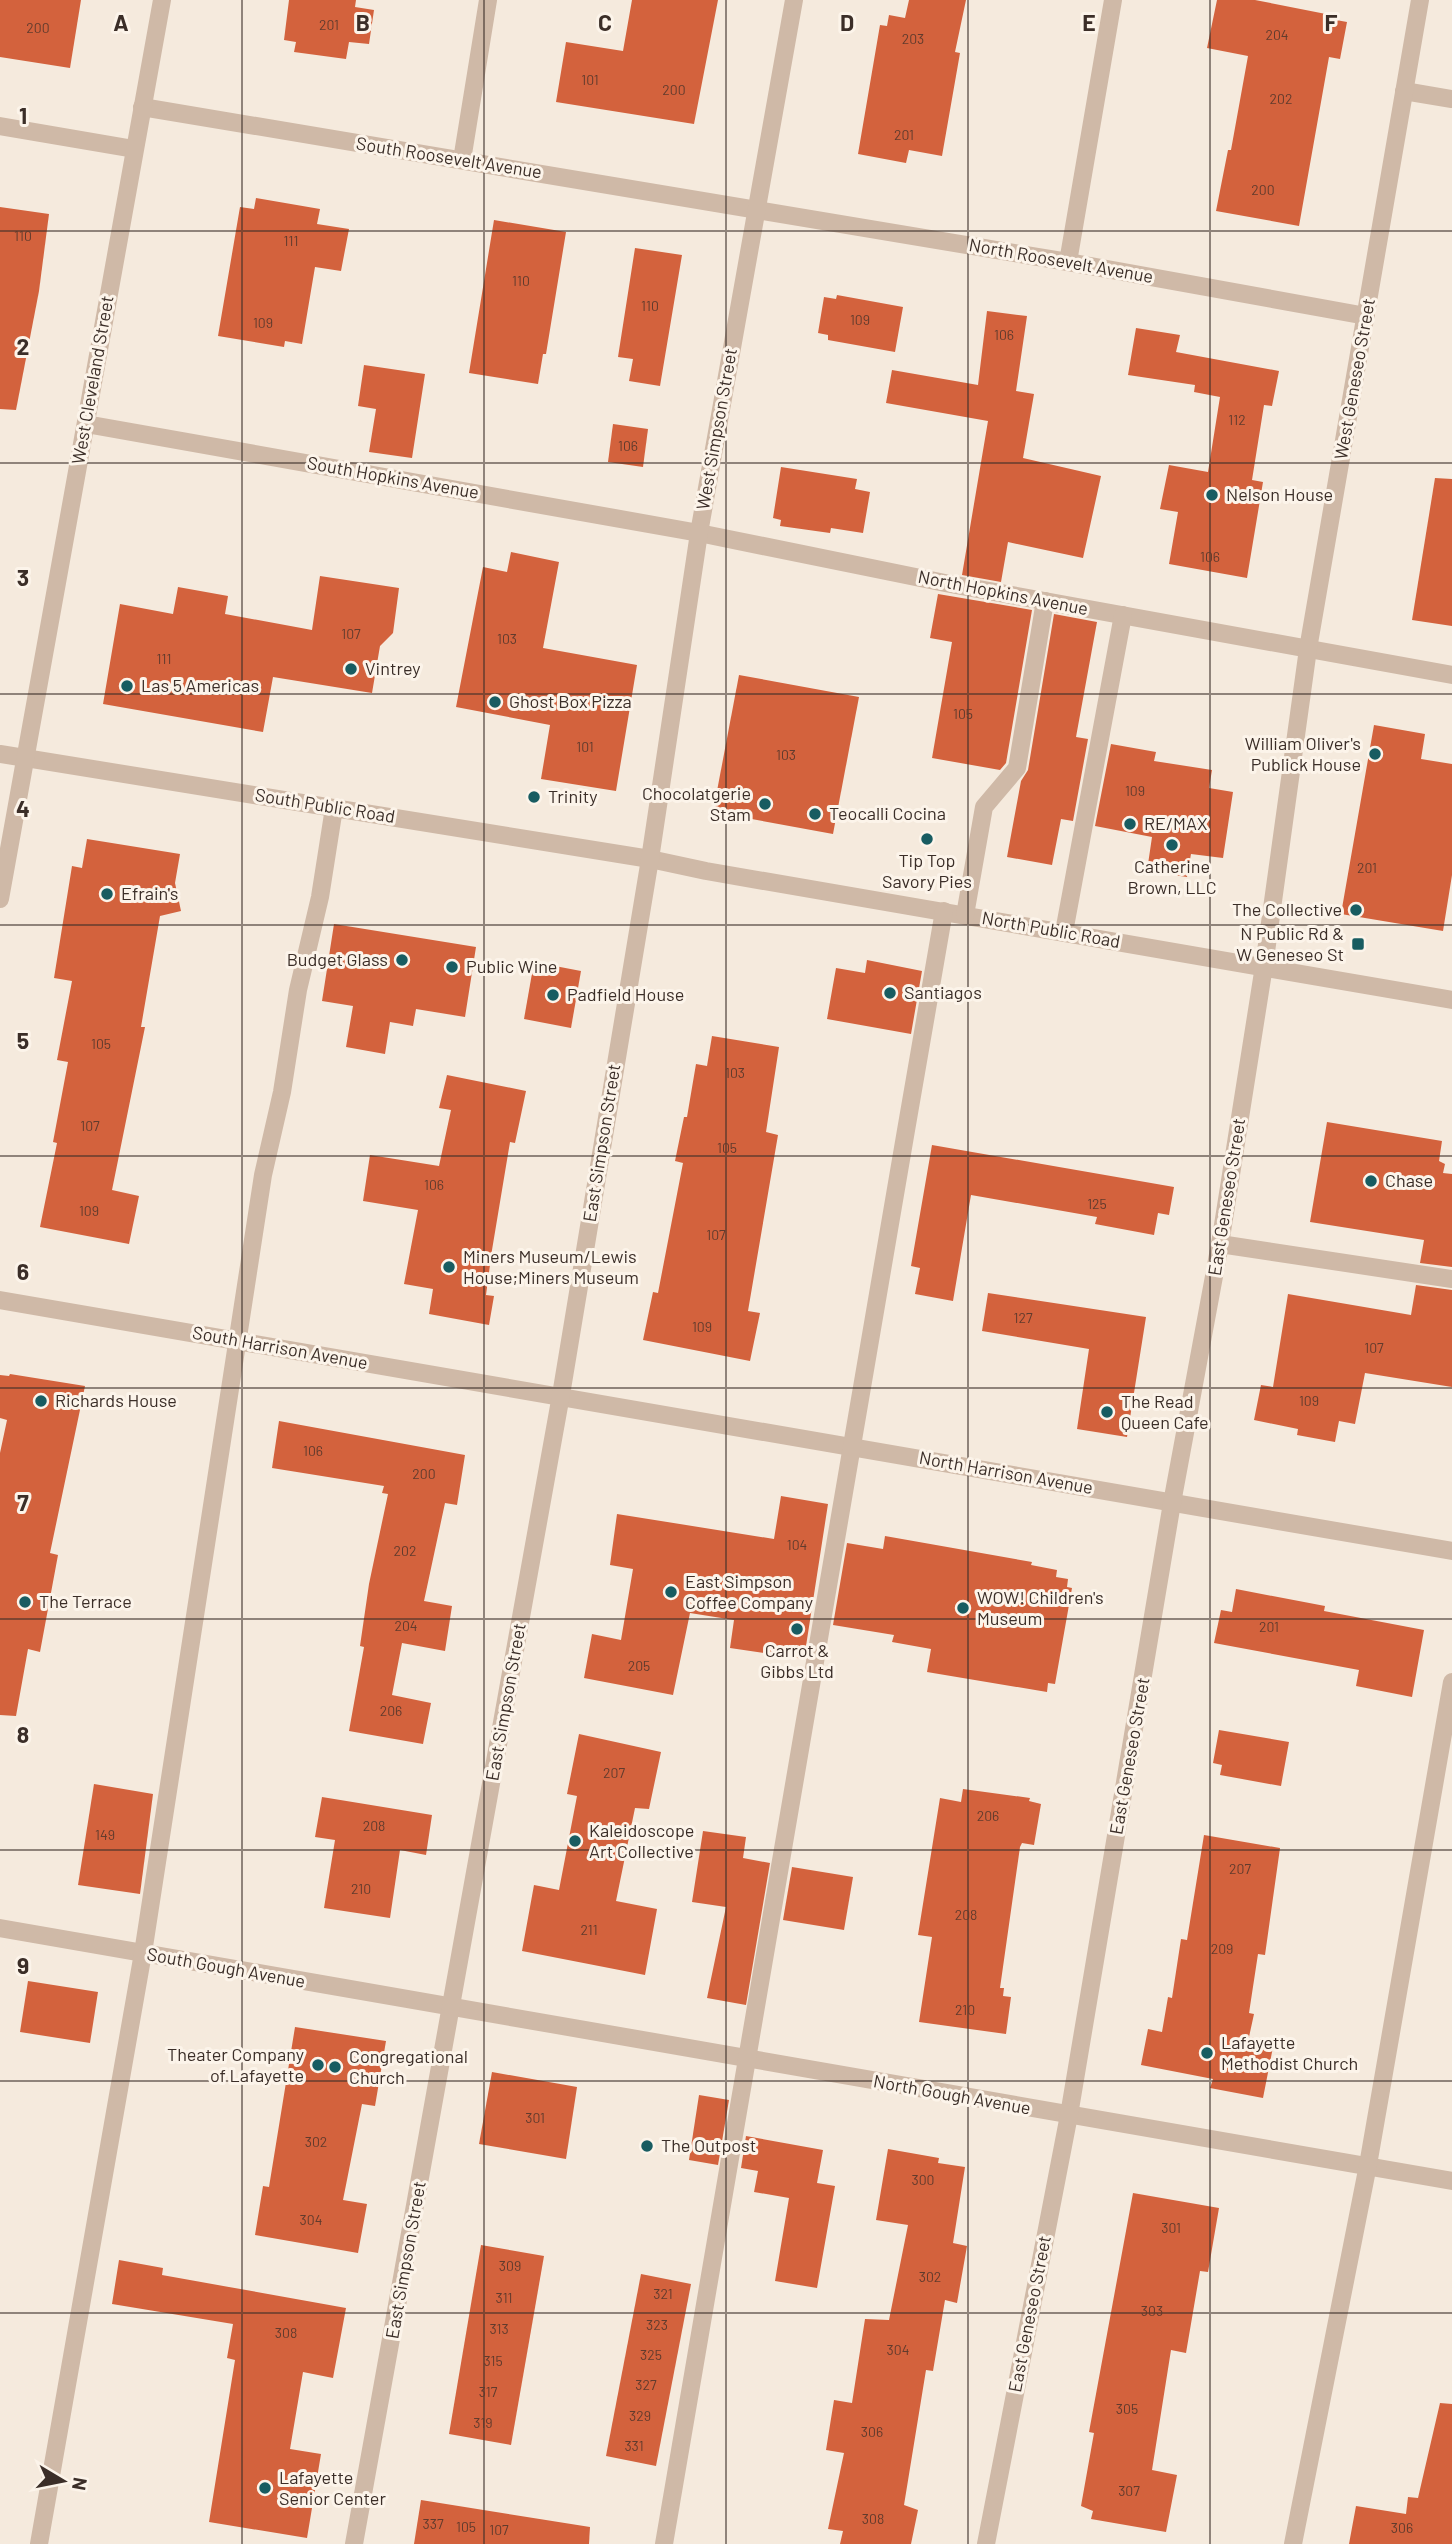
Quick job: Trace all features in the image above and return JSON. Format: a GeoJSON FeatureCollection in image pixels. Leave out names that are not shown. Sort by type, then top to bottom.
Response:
{"type":"FeatureCollection","features":[{"type":"Feature","properties":{"kind":"street","name":"West Cleveland Street"},"geometry":{"type":"LineString","coordinates":[[0,899],[162,0]]}},
{"type":"Feature","properties":{"kind":"street"},"geometry":{"type":"LineString","coordinates":[[462,160],[488,0]]}},
{"type":"Feature","properties":{"kind":"street","name":"West Simpson Street"},"geometry":{"type":"LineString","coordinates":[[650,859],[699,533],[793,0]]}},
{"type":"Feature","properties":{"kind":"street"},"geometry":{"type":"LineString","coordinates":[[1068,262],[1114,0]]}},
{"type":"Feature","properties":{"kind":"street","name":"West Geneseo Street"},"geometry":{"type":"LineString","coordinates":[[1264,966],[1307,649],[1420,0]]}},
{"type":"Feature","properties":{"kind":"street"},"geometry":{"type":"LineString","coordinates":[[1404,91],[1452,99]]}},
{"type":"Feature","properties":{"kind":"street","name":"South Roosevelt Avenue"},"geometry":{"type":"LineString","coordinates":[[142,107],[755,209]]}},
{"type":"Feature","properties":{"kind":"street"},"geometry":{"type":"LineString","coordinates":[[0,126],[134,149]]}},
{"type":"Feature","properties":{"kind":"street","name":"North Roosevelt Avenue"},"geometry":{"type":"LineString","coordinates":[[755,209],[1366,316]]}},
{"type":"Feature","properties":{"kind":"street","name":"South Hopkins Avenue"},"geometry":{"type":"LineString","coordinates":[[86,424],[699,533]]}},
{"type":"Feature","properties":{"kind":"street","name":"North Hopkins Avenue"},"geometry":{"type":"LineString","coordinates":[[699,533],[1045,601],[1452,675]]}},
{"type":"Feature","properties":{"kind":"street"},"geometry":{"type":"LineString","coordinates":[[965,915],[984,807],[1017,768],[1045,601]]}},
{"type":"Feature","properties":{"kind":"street"},"geometry":{"type":"LineString","coordinates":[[1064,932],[1123,615]]}},
{"type":"Feature","properties":{"kind":"street","name":"South Public Road"},"geometry":{"type":"LineString","coordinates":[[0,754],[650,859]]}},
{"type":"Feature","properties":{"kind":"street"},"geometry":{"type":"LineString","coordinates":[[39,2544],[143,1953],[263,1175],[282,1092],[298,990],[320,897],[334,808]]}},
{"type":"Feature","properties":{"kind":"street","name":"North Public Road"},"geometry":{"type":"LineString","coordinates":[[650,859],[706,871],[1452,1000]]}},
{"type":"Feature","properties":{"kind":"street","name":"East Simpson Street"},"geometry":{"type":"LineString","coordinates":[[354,2544],[453,2007],[561,1395],[650,859]]}},
{"type":"Feature","properties":{"kind":"street"},"geometry":{"type":"LineString","coordinates":[[664,2544],[750,2059],[850,1445],[944,911]]}},
{"type":"Feature","properties":{"kind":"street","name":"East Geneseo Street"},"geometry":{"type":"LineString","coordinates":[[986,2544],[1069,2115],[1172,1503],[1220,1244],[1264,966]]}},
{"type":"Feature","properties":{"kind":"street"},"geometry":{"type":"LineString","coordinates":[[1220,1244],[1452,1279]]}},
{"type":"Feature","properties":{"kind":"street","name":"South Harrison Avenue"},"geometry":{"type":"LineString","coordinates":[[0,1300],[561,1395]]}},
{"type":"Feature","properties":{"kind":"street","name":"North Harrison Avenue"},"geometry":{"type":"LineString","coordinates":[[561,1395],[1452,1551]]}},
{"type":"Feature","properties":{"kind":"street"},"geometry":{"type":"LineString","coordinates":[[1293,2544],[1368,2165],[1452,1682]]}},
{"type":"Feature","properties":{"kind":"street","name":"South Gough Avenue"},"geometry":{"type":"LineString","coordinates":[[0,1928],[453,2007]]}},
{"type":"Feature","properties":{"kind":"street","name":"North Gough Avenue"},"geometry":{"type":"LineString","coordinates":[[453,2007],[1452,2181]]}},
{"type":"Feature","properties":{"kind":"building"},"geometry":{"type":"Polygon","coordinates":[[[0,0],[81,0],[70,68],[0,57],[0,0]]]}},
{"type":"Feature","properties":{"kind":"building"},"geometry":{"type":"Polygon","coordinates":[[[289,0],[356,0],[355,7],[374,10],[369,44],[349,42],[346,59],[294,52],[296,42],[284,40],[289,0]]]}},
{"type":"Feature","properties":{"kind":"building"},"geometry":{"type":"Polygon","coordinates":[[[632,0],[718,0],[694,124],[556,102],[566,42],[623,51],[632,0]]]}},
{"type":"Feature","properties":{"kind":"building"},"geometry":{"type":"Polygon","coordinates":[[[909,0],[966,0],[955,52],[960,53],[942,156],[909,150],[906,163],[858,154],[880,25],[887,26],[889,15],[905,18],[909,0]]]}},
{"type":"Feature","properties":{"kind":"building"},"geometry":{"type":"Polygon","coordinates":[[[1217,0],[1255,0],[1336,16],[1336,20],[1347,22],[1340,59],[1329,57],[1299,226],[1216,211],[1228,150],[1231,150],[1248,56],[1207,48],[1217,0]]]}},
{"type":"Feature","properties":{"kind":"building"},"geometry":{"type":"Polygon","coordinates":[[[256,198],[320,209],[317,224],[349,229],[341,271],[315,267],[302,344],[285,341],[284,347],[218,336],[240,207],[254,209],[256,198]]]}},
{"type":"Feature","properties":{"kind":"building"},"geometry":{"type":"Polygon","coordinates":[[[0,207],[49,214],[39,291],[16,410],[0,409],[0,207]]]}},
{"type":"Feature","properties":{"kind":"building"},"geometry":{"type":"Polygon","coordinates":[[[494,220],[566,232],[546,354],[543,354],[538,384],[469,373],[494,220]]]}},
{"type":"Feature","properties":{"kind":"building"},"geometry":{"type":"Polygon","coordinates":[[[635,248],[682,255],[660,386],[629,381],[633,359],[618,357],[635,248]]]}},
{"type":"Feature","properties":{"kind":"building"},"geometry":{"type":"Polygon","coordinates":[[[837,295],[903,307],[895,352],[828,340],[828,335],[818,333],[824,297],[836,299],[837,295]]]}},
{"type":"Feature","properties":{"kind":"building"},"geometry":{"type":"Polygon","coordinates":[[[987,311],[1027,316],[1016,391],[1034,394],[1023,458],[1101,476],[1083,558],[1008,542],[1001,582],[962,575],[988,421],[886,403],[892,370],[978,385],[987,311]]]}},
{"type":"Feature","properties":{"kind":"building"},"geometry":{"type":"Polygon","coordinates":[[[1136,328],[1180,335],[1176,352],[1279,371],[1272,406],[1264,405],[1252,480],[1263,482],[1247,578],[1169,564],[1178,512],[1160,509],[1169,465],[1208,472],[1220,397],[1194,392],[1195,385],[1128,375],[1136,328]]]}},
{"type":"Feature","properties":{"kind":"building"},"geometry":{"type":"Polygon","coordinates":[[[364,365],[425,374],[412,458],[369,452],[376,409],[358,406],[364,365]]]}},
{"type":"Feature","properties":{"kind":"building"},"geometry":{"type":"Polygon","coordinates":[[[613,424],[648,429],[643,467],[608,462],[613,424]]]}},
{"type":"Feature","properties":{"kind":"building"},"geometry":{"type":"Polygon","coordinates":[[[781,467],[857,479],[855,489],[870,492],[863,533],[831,528],[830,533],[780,526],[781,520],[773,518],[781,467]]]}},
{"type":"Feature","properties":{"kind":"building"},"geometry":{"type":"Polygon","coordinates":[[[1435,478],[1452,479],[1452,626],[1412,620],[1435,478]]]}},
{"type":"Feature","properties":{"kind":"building"},"geometry":{"type":"Polygon","coordinates":[[[511,552],[559,562],[543,648],[637,665],[616,791],[541,779],[550,725],[456,707],[483,567],[507,572],[511,552]]]}},
{"type":"Feature","properties":{"kind":"building"},"geometry":{"type":"Polygon","coordinates":[[[320,576],[399,588],[393,633],[380,646],[372,693],[273,677],[263,732],[103,704],[120,604],[173,614],[178,587],[228,596],[225,614],[312,630],[320,576]]]}},
{"type":"Feature","properties":{"kind":"building"},"geometry":{"type":"Polygon","coordinates":[[[938,594],[1032,610],[1006,763],[1000,770],[932,758],[952,642],[930,638],[938,594]]]}},
{"type":"Feature","properties":{"kind":"building"},"geometry":{"type":"Polygon","coordinates":[[[1054,614],[1097,622],[1076,737],[1088,739],[1073,821],[1061,819],[1052,865],[1007,857],[1021,781],[1028,770],[1054,614]]]}},
{"type":"Feature","properties":{"kind":"building"},"geometry":{"type":"Polygon","coordinates":[[[739,675],[859,697],[833,834],[713,812],[739,675]]]}},
{"type":"Feature","properties":{"kind":"building"},"geometry":{"type":"Polygon","coordinates":[[[1374,725],[1425,734],[1421,759],[1452,764],[1452,875],[1443,931],[1341,914],[1374,725]]]}},
{"type":"Feature","properties":{"kind":"building"},"geometry":{"type":"Polygon","coordinates":[[[1111,744],[1156,752],[1154,761],[1212,770],[1209,788],[1233,792],[1223,858],[1191,854],[1187,877],[1147,871],[1152,837],[1095,826],[1111,744]]]}},
{"type":"Feature","properties":{"kind":"building"},"geometry":{"type":"Polygon","coordinates":[[[87,839],[180,854],[175,883],[181,911],[160,916],[141,1027],[145,1027],[112,1190],[139,1196],[129,1244],[40,1227],[57,1143],[53,1142],[68,1062],[57,1060],[72,981],[54,978],[72,866],[82,868],[87,839]]]}},
{"type":"Feature","properties":{"kind":"building"},"geometry":{"type":"Polygon","coordinates":[[[334,924],[476,947],[465,1017],[416,1009],[413,1026],[390,1022],[385,1054],[346,1047],[353,1006],[322,1001],[334,924]]]}},
{"type":"Feature","properties":{"kind":"building"},"geometry":{"type":"Polygon","coordinates":[[[867,960],[922,971],[911,1034],[827,1019],[836,968],[865,973],[867,960]]]}},
{"type":"Feature","properties":{"kind":"building","name":"Padfield House"},"geometry":{"type":"Polygon","coordinates":[[[534,962],[581,971],[571,1028],[524,1019],[534,962]]]}},
{"type":"Feature","properties":{"kind":"building"},"geometry":{"type":"Polygon","coordinates":[[[712,1036],[779,1047],[766,1132],[778,1135],[748,1311],[760,1313],[750,1361],[643,1340],[653,1292],[658,1293],[683,1163],[675,1161],[684,1117],[687,1117],[696,1064],[707,1066],[712,1036]]]}},
{"type":"Feature","properties":{"kind":"building"},"geometry":{"type":"Polygon","coordinates":[[[447,1075],[526,1091],[515,1143],[510,1142],[492,1250],[486,1295],[494,1296],[489,1325],[429,1314],[433,1289],[404,1284],[418,1210],[363,1201],[370,1155],[439,1166],[451,1110],[439,1108],[447,1075]]]}},
{"type":"Feature","properties":{"kind":"building"},"geometry":{"type":"Polygon","coordinates":[[[1327,1122],[1442,1141],[1439,1161],[1445,1164],[1443,1173],[1452,1174],[1452,1267],[1420,1263],[1424,1240],[1310,1222],[1327,1122]]]}},
{"type":"Feature","properties":{"kind":"building"},"geometry":{"type":"Polygon","coordinates":[[[932,1145],[1174,1187],[1169,1215],[1158,1213],[1154,1235],[1095,1224],[1097,1217],[971,1195],[953,1301],[915,1294],[920,1268],[911,1266],[932,1145]]]}},
{"type":"Feature","properties":{"kind":"building"},"geometry":{"type":"Polygon","coordinates":[[[1416,1285],[1452,1290],[1452,1387],[1365,1373],[1355,1424],[1339,1421],[1335,1442],[1297,1435],[1298,1429],[1254,1420],[1261,1385],[1273,1387],[1288,1294],[1411,1315],[1416,1285]]]}},
{"type":"Feature","properties":{"kind":"building"},"geometry":{"type":"Polygon","coordinates":[[[988,1293],[1146,1317],[1127,1437],[1077,1429],[1089,1349],[982,1331],[988,1293]]]}},
{"type":"Feature","properties":{"kind":"building"},"geometry":{"type":"Polygon","coordinates":[[[10,1374],[85,1386],[50,1553],[58,1555],[40,1652],[28,1649],[16,1716],[0,1715],[0,1453],[7,1420],[0,1418],[0,1375],[10,1374]]]}},
{"type":"Feature","properties":{"kind":"building"},"geometry":{"type":"Polygon","coordinates":[[[279,1421],[465,1455],[457,1505],[445,1503],[424,1601],[452,1606],[445,1651],[402,1643],[392,1695],[431,1703],[423,1744],[349,1731],[364,1647],[360,1646],[369,1584],[388,1494],[382,1493],[384,1486],[272,1468],[279,1421]]]}},
{"type":"Feature","properties":{"kind":"building"},"geometry":{"type":"Polygon","coordinates":[[[781,1496],[828,1504],[804,1659],[730,1648],[734,1620],[690,1613],[673,1695],[584,1678],[592,1634],[621,1640],[633,1569],[610,1565],[617,1514],[774,1539],[781,1496]]]}},
{"type":"Feature","properties":{"kind":"building","name":"WOW! Children's Museum"},"geometry":{"type":"Polygon","coordinates":[[[885,1536],[1032,1562],[1031,1565],[1057,1570],[1056,1577],[1068,1579],[1067,1587],[1072,1588],[1055,1684],[1048,1683],[1047,1692],[927,1672],[931,1649],[892,1642],[894,1635],[833,1625],[847,1543],[883,1549],[885,1536]]]}},
{"type":"Feature","properties":{"kind":"building"},"geometry":{"type":"Polygon","coordinates":[[[1236,1589],[1325,1606],[1324,1611],[1424,1630],[1412,1697],[1356,1686],[1359,1670],[1214,1643],[1221,1610],[1232,1612],[1236,1589]]]}},
{"type":"Feature","properties":{"kind":"building"},"geometry":{"type":"Polygon","coordinates":[[[1219,1730],[1289,1742],[1281,1786],[1220,1775],[1222,1765],[1213,1763],[1219,1730]]]}},
{"type":"Feature","properties":{"kind":"building"},"geometry":{"type":"Polygon","coordinates":[[[579,1734],[661,1752],[649,1809],[635,1808],[616,1901],[657,1909],[645,1975],[522,1951],[534,1885],[559,1890],[577,1796],[567,1794],[579,1734]]]}},
{"type":"Feature","properties":{"kind":"building"},"geometry":{"type":"Polygon","coordinates":[[[94,1784],[153,1794],[140,1894],[78,1885],[94,1784]]]}},
{"type":"Feature","properties":{"kind":"building"},"geometry":{"type":"Polygon","coordinates":[[[963,1789],[1030,1798],[1029,1801],[1041,1804],[1034,1845],[1022,1843],[1020,1847],[1000,1988],[1004,1988],[1003,1996],[1011,1997],[1006,2034],[919,2022],[932,1937],[918,1935],[940,1798],[961,1802],[963,1789]]]}},
{"type":"Feature","properties":{"kind":"building"},"geometry":{"type":"Polygon","coordinates":[[[322,1797],[432,1815],[426,1855],[400,1850],[390,1918],[324,1908],[335,1840],[315,1837],[322,1797]]]}},
{"type":"Feature","properties":{"kind":"building"},"geometry":{"type":"Polygon","coordinates":[[[703,1831],[746,1837],[743,1858],[770,1863],[746,2005],[707,1998],[726,1907],[692,1902],[703,1831]]]}},
{"type":"Feature","properties":{"kind":"building"},"geometry":{"type":"Polygon","coordinates":[[[1204,1835],[1280,1848],[1265,1955],[1258,1954],[1249,2013],[1254,2014],[1249,2037],[1274,2042],[1263,2098],[1210,2088],[1213,2079],[1141,2065],[1148,2029],[1162,2032],[1168,1997],[1172,1998],[1181,1939],[1187,1940],[1204,1835]]]}},
{"type":"Feature","properties":{"kind":"building"},"geometry":{"type":"Polygon","coordinates":[[[792,1867],[853,1877],[844,1930],[783,1920],[792,1867]]]}},
{"type":"Feature","properties":{"kind":"building"},"geometry":{"type":"Polygon","coordinates":[[[28,1981],[98,1992],[90,2043],[20,2032],[28,1981]]]}},
{"type":"Feature","properties":{"kind":"building"},"geometry":{"type":"Polygon","coordinates":[[[295,2027],[386,2041],[375,2106],[362,2104],[343,2200],[367,2204],[358,2253],[255,2235],[263,2186],[269,2187],[295,2027]]]}},
{"type":"Feature","properties":{"kind":"building"},"geometry":{"type":"Polygon","coordinates":[[[492,2072],[577,2087],[566,2159],[479,2144],[492,2072]]]}},
{"type":"Feature","properties":{"kind":"building"},"geometry":{"type":"Polygon","coordinates":[[[699,2095],[729,2100],[718,2165],[689,2160],[699,2095]]]}},
{"type":"Feature","properties":{"kind":"building"},"geometry":{"type":"Polygon","coordinates":[[[746,2136],[823,2150],[817,2183],[835,2186],[817,2288],[775,2281],[789,2198],[754,2192],[758,2171],[741,2168],[746,2136]]]}},
{"type":"Feature","properties":{"kind":"building"},"geometry":{"type":"Polygon","coordinates":[[[888,2149],[939,2158],[938,2163],[965,2167],[953,2243],[967,2246],[957,2303],[945,2300],[933,2371],[926,2370],[904,2505],[918,2510],[911,2544],[840,2544],[843,2531],[828,2529],[844,2453],[826,2450],[834,2400],[852,2403],[865,2319],[889,2320],[908,2225],[876,2220],[888,2149]]]}},
{"type":"Feature","properties":{"kind":"building"},"geometry":{"type":"Polygon","coordinates":[[[1133,2193],[1219,2208],[1208,2272],[1200,2271],[1186,2353],[1171,2350],[1152,2470],[1177,2475],[1166,2532],[1091,2519],[1093,2511],[1081,2506],[1094,2433],[1089,2432],[1133,2193]]]}},
{"type":"Feature","properties":{"kind":"building"},"geometry":{"type":"Polygon","coordinates":[[[481,2245],[544,2256],[511,2445],[449,2434],[481,2245]]]}},
{"type":"Feature","properties":{"kind":"building"},"geometry":{"type":"Polygon","coordinates":[[[119,2260],[163,2268],[162,2275],[346,2308],[333,2378],[303,2372],[290,2449],[321,2454],[307,2538],[209,2522],[235,2360],[227,2358],[233,2324],[112,2304],[119,2260]]]}},
{"type":"Feature","properties":{"kind":"building"},"geometry":{"type":"Polygon","coordinates":[[[641,2274],[691,2284],[656,2466],[606,2456],[641,2274]]]}},
{"type":"Feature","properties":{"kind":"building"},"geometry":{"type":"Polygon","coordinates":[[[1440,2403],[1452,2404],[1452,2544],[1349,2544],[1356,2506],[1406,2514],[1408,2497],[1418,2498],[1440,2403]]]}},
{"type":"Feature","properties":{"kind":"building"},"geometry":{"type":"Polygon","coordinates":[[[421,2500],[590,2527],[589,2544],[414,2544],[421,2500]]]}},
{"type":"Feature","properties":{"kind":"place","name":"Nelson House"},"geometry":{"type":"Point","coordinates":[1212,495]}},
{"type":"Feature","properties":{"kind":"place","name":"Vintrey"},"geometry":{"type":"Point","coordinates":[351,669]}},
{"type":"Feature","properties":{"kind":"place","name":"Las 5 Americas"},"geometry":{"type":"Point","coordinates":[127,686]}},
{"type":"Feature","properties":{"kind":"place","name":"Ghost Box Pizza"},"geometry":{"type":"Point","coordinates":[495,702]}},
{"type":"Feature","properties":{"kind":"place","name":"William Oliver's Publick House"},"geometry":{"type":"Point","coordinates":[1375,754]}},
{"type":"Feature","properties":{"kind":"place","name":"Trinity"},"geometry":{"type":"Point","coordinates":[534,797]}},
{"type":"Feature","properties":{"kind":"place","name":"Chocolatgerie Stam"},"geometry":{"type":"Point","coordinates":[765,804]}},
{"type":"Feature","properties":{"kind":"place","name":"Teocalli Cocina"},"geometry":{"type":"Point","coordinates":[815,814]}},
{"type":"Feature","properties":{"kind":"place","name":"RE/MAX"},"geometry":{"type":"Point","coordinates":[1130,824]}},
{"type":"Feature","properties":{"kind":"place","name":"Tip Top Savory Pies"},"geometry":{"type":"Point","coordinates":[927,839]}},
{"type":"Feature","properties":{"kind":"place","name":"Catherine Brown, LLC"},"geometry":{"type":"Point","coordinates":[1172,845]}},
{"type":"Feature","properties":{"kind":"place","name":"Efrain's"},"geometry":{"type":"Point","coordinates":[107,894]}},
{"type":"Feature","properties":{"kind":"place","name":"The Collective"},"geometry":{"type":"Point","coordinates":[1356,910]}},
{"type":"Feature","properties":{"kind":"place","name":"N Public Rd & W Geneseo St"},"geometry":{"type":"Point","coordinates":[1358,944]}},
{"type":"Feature","properties":{"kind":"place","name":"Budget Glass"},"geometry":{"type":"Point","coordinates":[402,960]}},
{"type":"Feature","properties":{"kind":"place","name":"Public Wine"},"geometry":{"type":"Point","coordinates":[452,967]}},
{"type":"Feature","properties":{"kind":"place","name":"Santiagos"},"geometry":{"type":"Point","coordinates":[890,993]}},
{"type":"Feature","properties":{"kind":"place","name":"Padfield House"},"geometry":{"type":"Point","coordinates":[553,995]}},
{"type":"Feature","properties":{"kind":"place","name":"Chase"},"geometry":{"type":"Point","coordinates":[1371,1181]}},
{"type":"Feature","properties":{"kind":"place","name":"Miners Museum/Lewis House;Miners Museum"},"geometry":{"type":"Point","coordinates":[449,1267]}},
{"type":"Feature","properties":{"kind":"place","name":"Richards House"},"geometry":{"type":"Point","coordinates":[41,1401]}},
{"type":"Feature","properties":{"kind":"place","name":"The Read Queen Cafe"},"geometry":{"type":"Point","coordinates":[1107,1412]}},
{"type":"Feature","properties":{"kind":"place","name":"East Simpson Coffee Company"},"geometry":{"type":"Point","coordinates":[671,1592]}},
{"type":"Feature","properties":{"kind":"place","name":"The Terrace"},"geometry":{"type":"Point","coordinates":[25,1602]}},
{"type":"Feature","properties":{"kind":"place","name":"WOW! Children's Museum"},"geometry":{"type":"Point","coordinates":[963,1608]}},
{"type":"Feature","properties":{"kind":"place","name":"Carrot & Gibbs Ltd"},"geometry":{"type":"Point","coordinates":[797,1629]}},
{"type":"Feature","properties":{"kind":"place","name":"Kaleidoscope Art Collective"},"geometry":{"type":"Point","coordinates":[575,1841]}},
{"type":"Feature","properties":{"kind":"place","name":"Lafayette Methodist Church"},"geometry":{"type":"Point","coordinates":[1207,2053]}},
{"type":"Feature","properties":{"kind":"place","name":"Theater Company of Lafayette"},"geometry":{"type":"Point","coordinates":[318,2065]}},
{"type":"Feature","properties":{"kind":"place","name":"Congregational Church"},"geometry":{"type":"Point","coordinates":[335,2067]}},
{"type":"Feature","properties":{"kind":"place","name":"The Outpost"},"geometry":{"type":"Point","coordinates":[647,2146]}},
{"type":"Feature","properties":{"kind":"place","name":"Lafayette Senior Center"},"geometry":{"type":"Point","coordinates":[265,2488]}}]}
